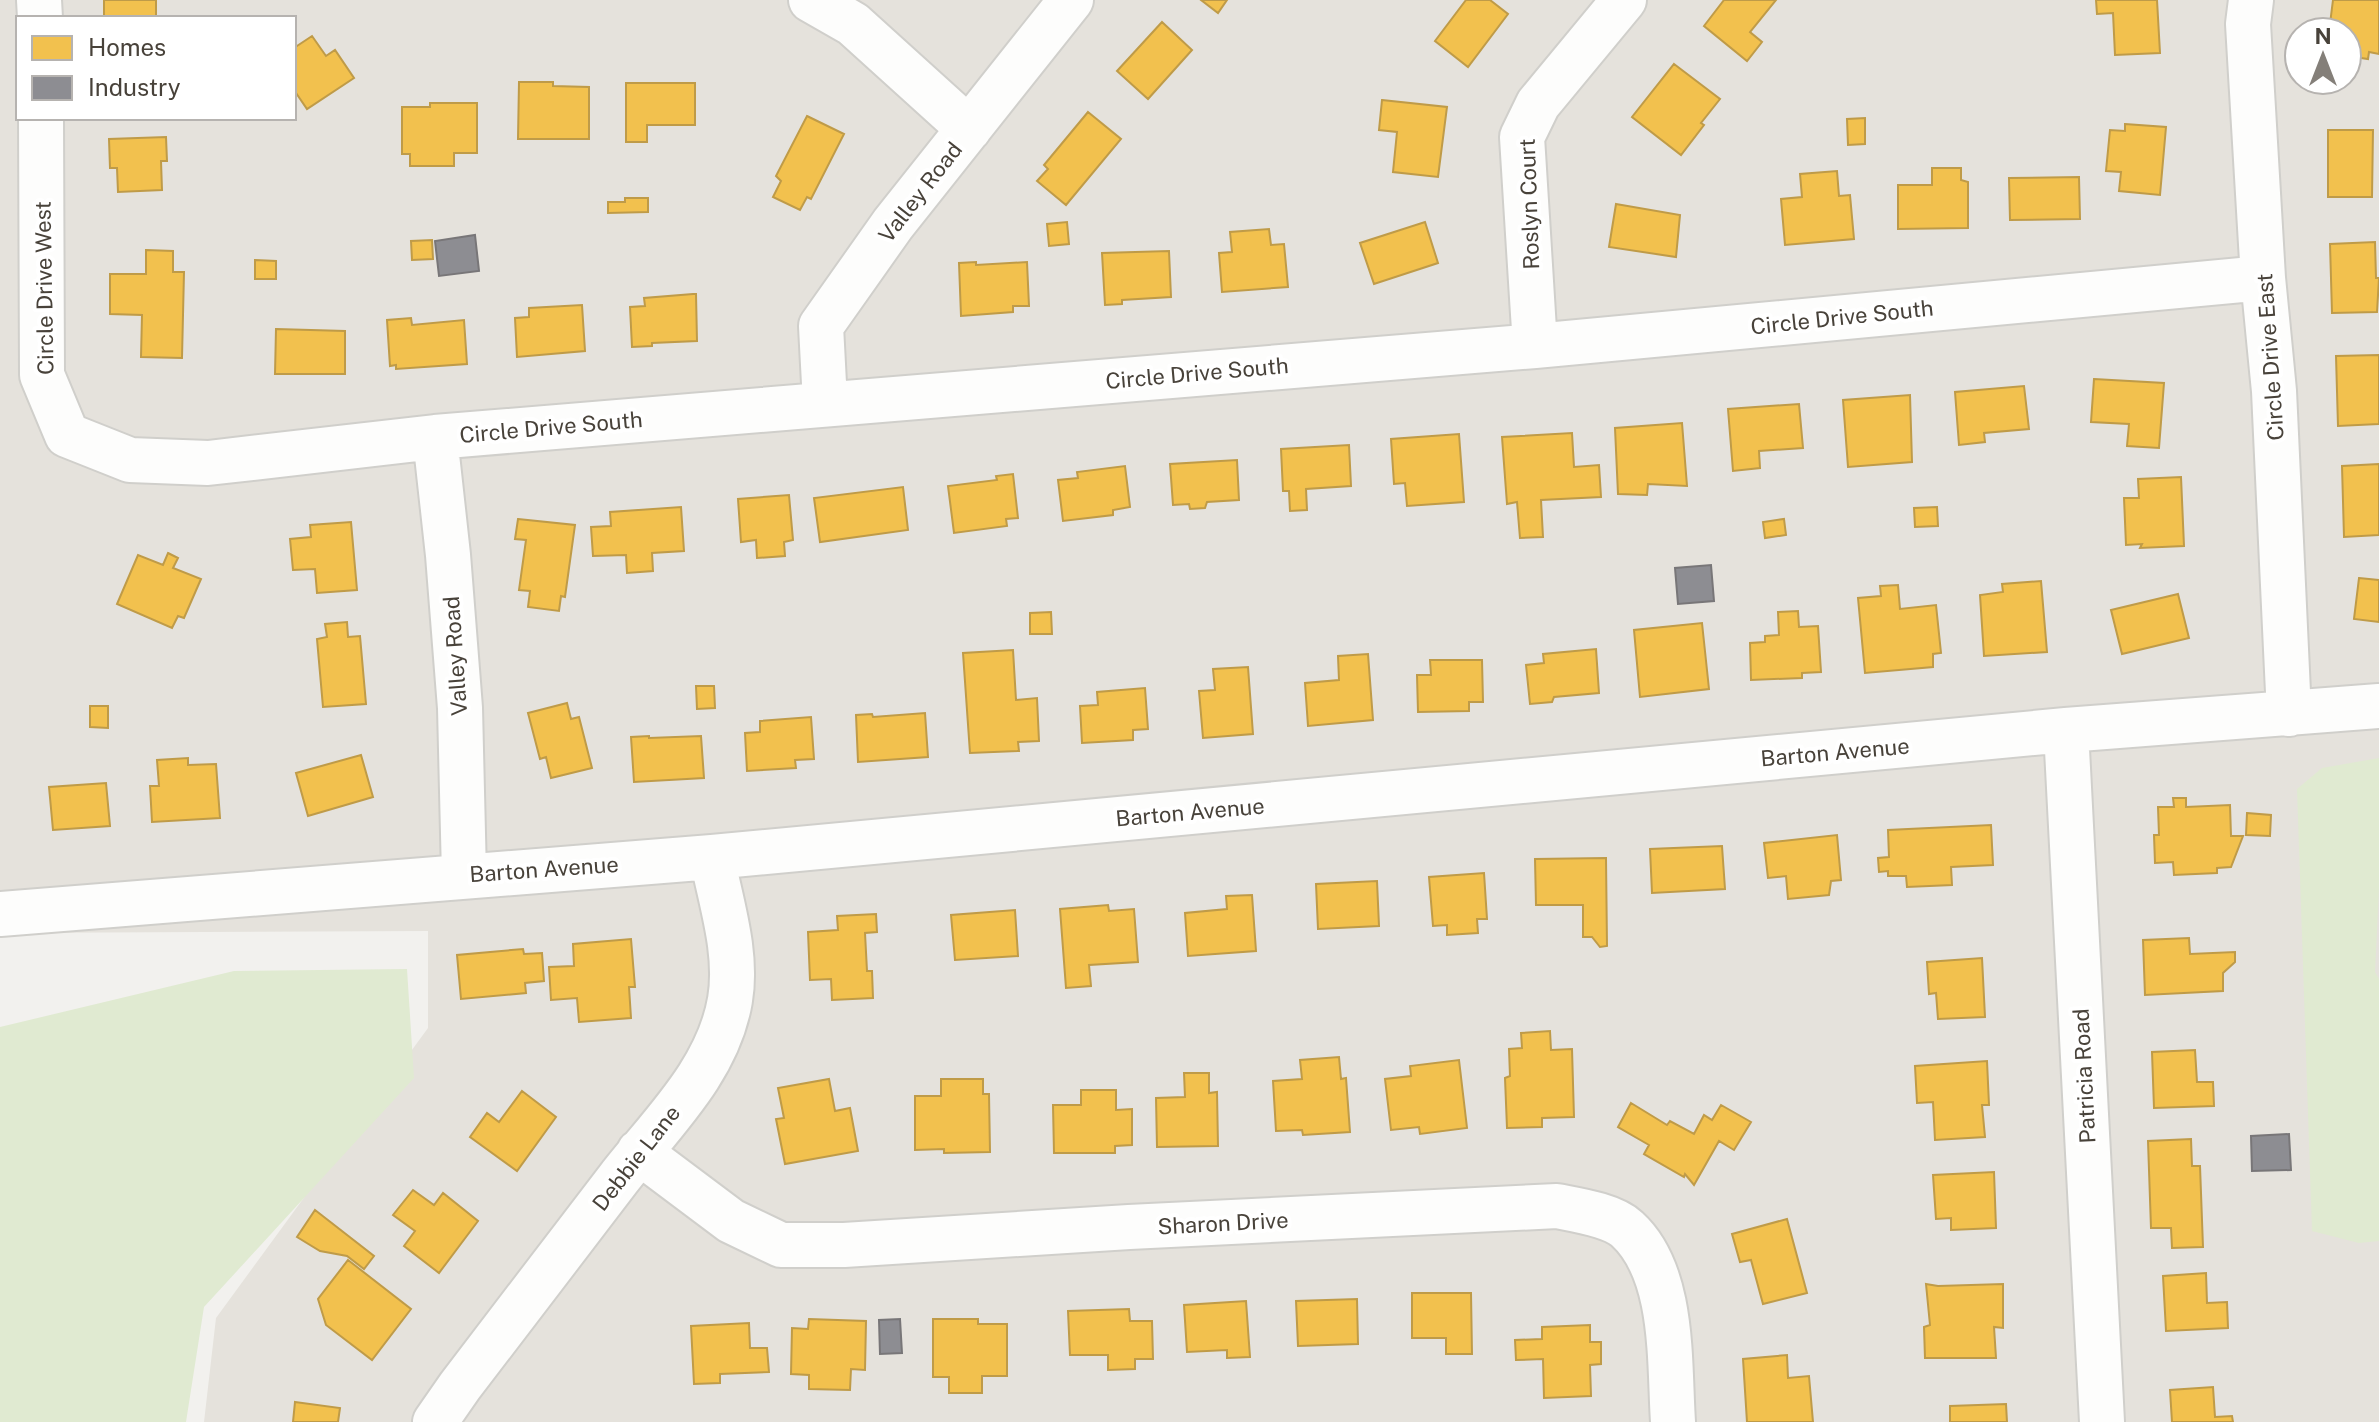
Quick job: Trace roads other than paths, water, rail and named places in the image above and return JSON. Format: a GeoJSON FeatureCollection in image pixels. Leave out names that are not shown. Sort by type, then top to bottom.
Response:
{"type":"FeatureCollection","features":[{"type":"Feature","properties":{"kind":"street"},"geometry":{"type":"LineString","coordinates":[[811,0],[853,24],[969,129]]}},
{"type":"Feature","properties":{"kind":"street","name":"Valley Road"},"geometry":{"type":"LineString","coordinates":[[825,403],[821,326],[893,224],[1071,0]]}},
{"type":"Feature","properties":{"kind":"street","name":"Roslyn Court"},"geometry":{"type":"LineString","coordinates":[[1535,346],[1522,137],[1538,104],[1624,0]]}},
{"type":"Feature","properties":{"kind":"street","name":"Circle Drive East"},"geometry":{"type":"LineString","coordinates":[[2251,0],[2248,24],[2263,278],[2274,391],[2289,714]]}},
{"type":"Feature","properties":{"kind":"street","name":"Circle Drive West"},"geometry":{"type":"LineString","coordinates":[[41,120],[42,375],[67,435],[130,460]]}},
{"type":"Feature","properties":{"kind":"street","name":"Circle Drive South"},"geometry":{"type":"LineString","coordinates":[[130,460],[208,463],[435,437],[1535,346],[2263,278]]}},
{"type":"Feature","properties":{"kind":"street","name":"Valley Road"},"geometry":{"type":"LineString","coordinates":[[435,437],[460,708],[464,875]]}},
{"type":"Feature","properties":{"kind":"street","name":"Barton Avenue"},"geometry":{"type":"LineString","coordinates":[[0,914],[712,857],[2066,730],[2379,706]]}},
{"type":"Feature","properties":{"kind":"street","name":"Patricia Road"},"geometry":{"type":"LineString","coordinates":[[2066,730],[2102,1422]]}},
{"type":"Feature","properties":{"kind":"street","name":"Debbie Lane"},"geometry":{"type":"LineString","coordinates":[[435,1422],[639,1152],[696,1082],[718,1045],[730,1002],[734,964],[712,857]]}},
{"type":"Feature","properties":{"kind":"street","name":"Sharon Drive"},"geometry":{"type":"LineString","coordinates":[[639,1152],[731,1221],[781,1245],[844,1245],[1129,1227],[1557,1206],[1595,1214],[1626,1227],[1648,1256],[1664,1295],[1673,1422]]}}]}
